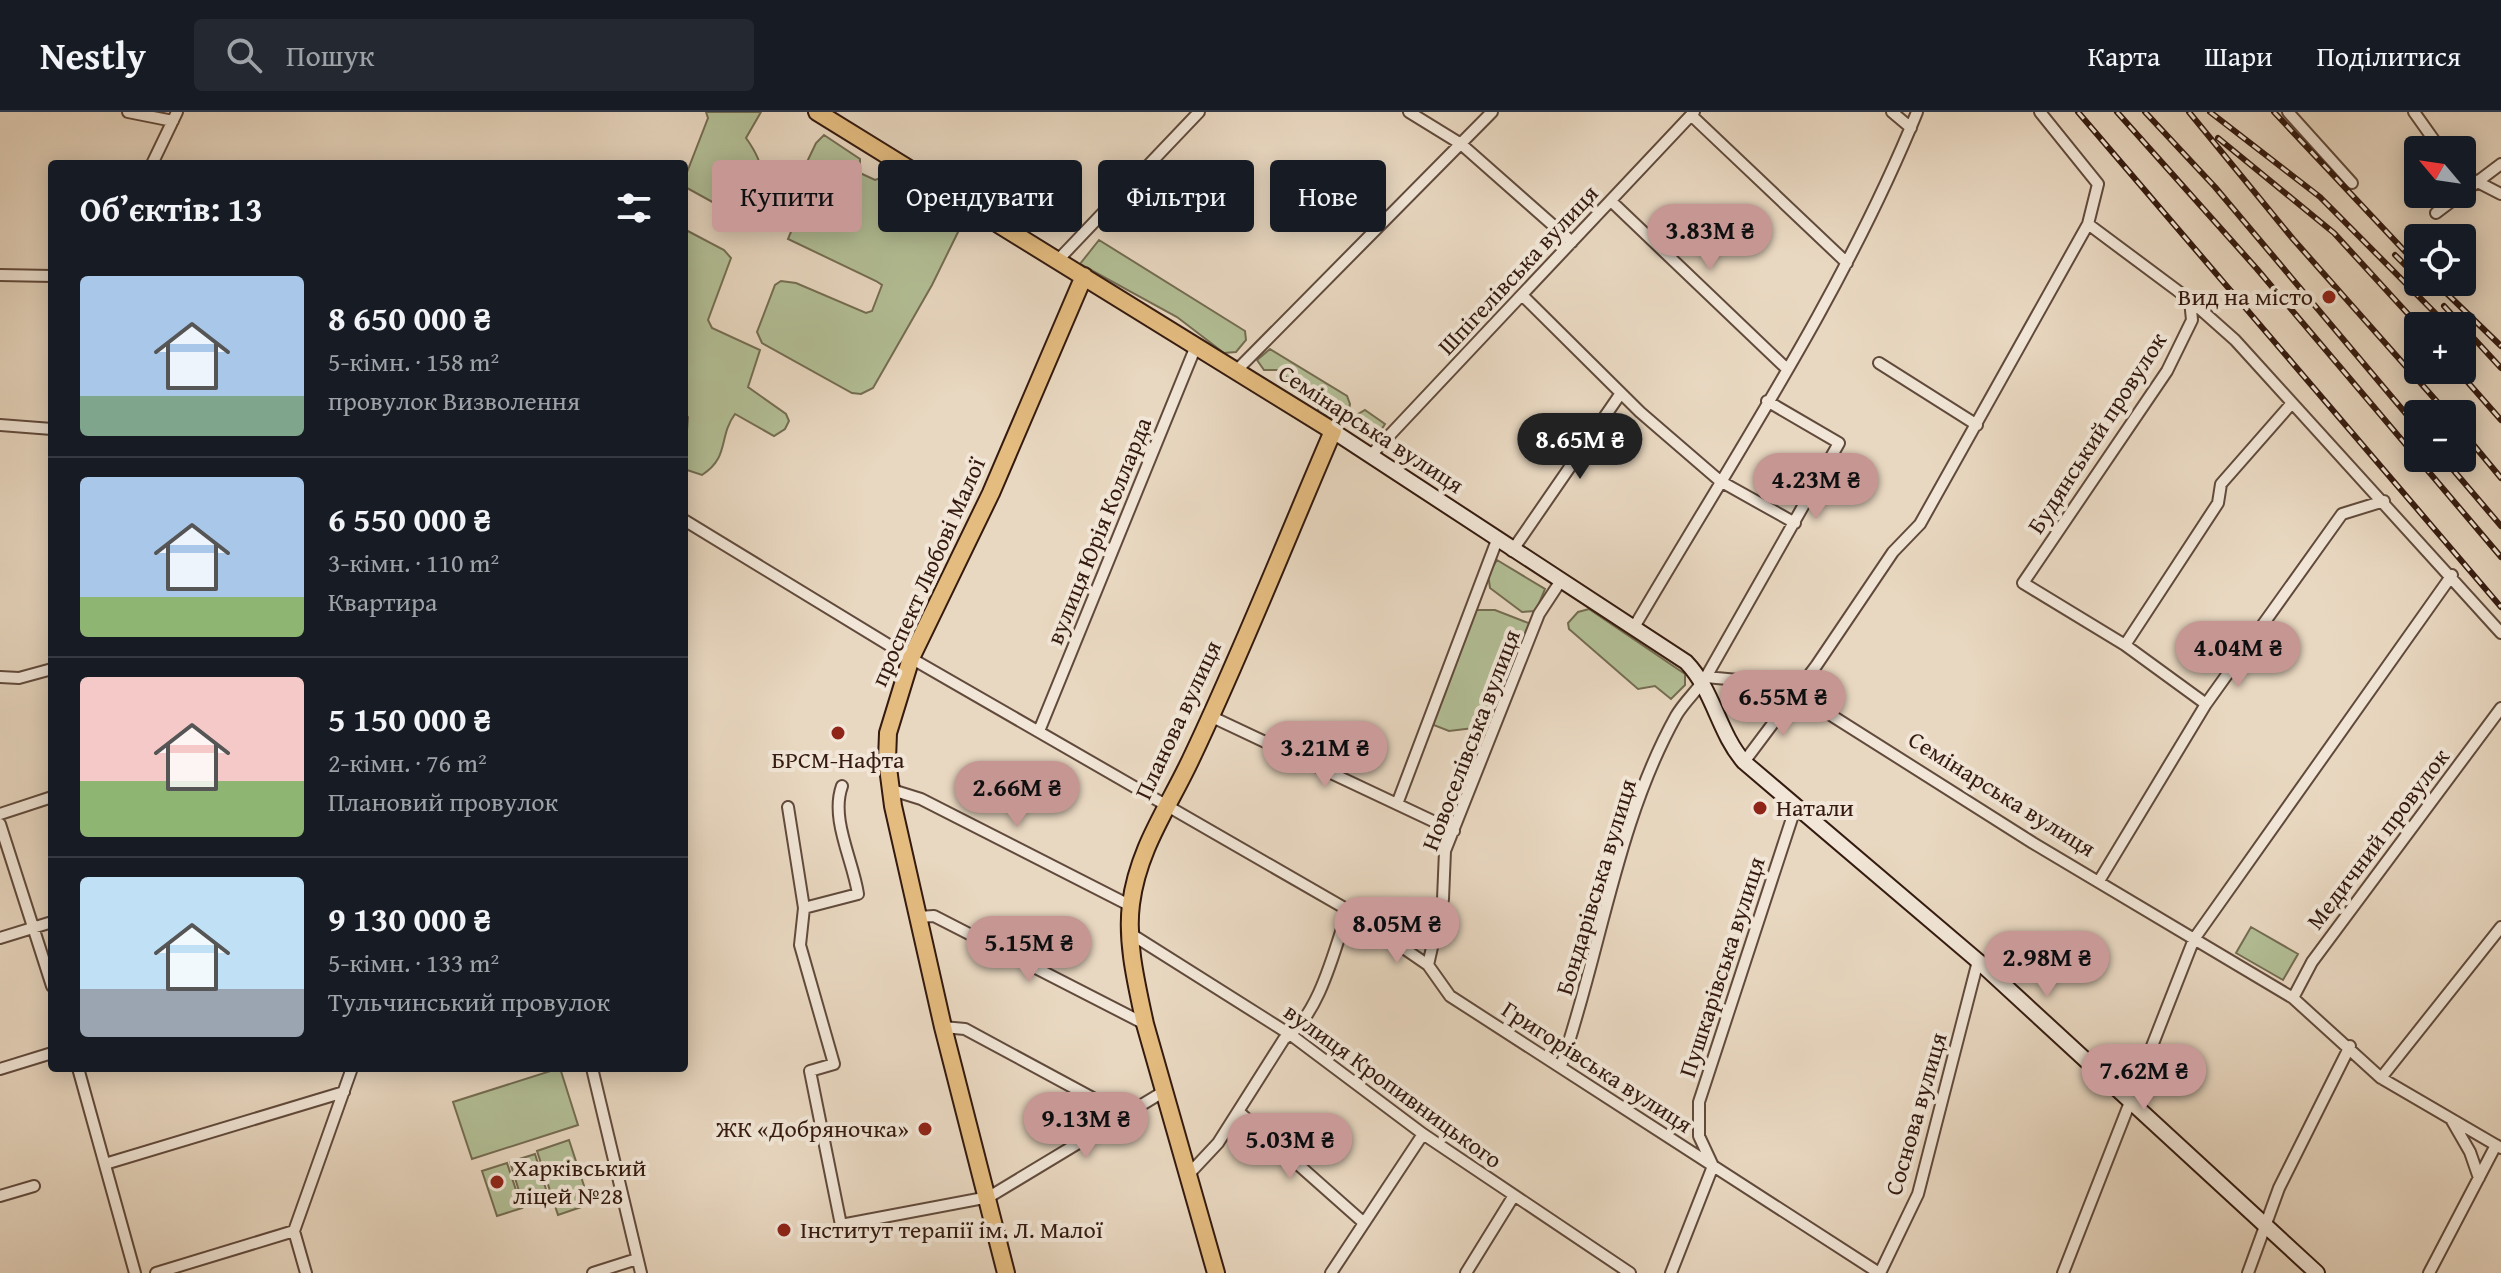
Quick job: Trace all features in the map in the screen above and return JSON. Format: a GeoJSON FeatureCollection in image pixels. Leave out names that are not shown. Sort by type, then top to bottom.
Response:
{"type":"FeatureCollection","features":[{"type":"Feature","properties":{"kind":"main road","name":"Семінарська вулиця"},"geometry":{"type":"LineString","coordinates":[[817,112],[1333,431]]}},
{"type":"Feature","properties":{"kind":"main road","name":"проспект Любові Малої"},"geometry":{"type":"LineString","coordinates":[[1006,1273],[943,1027],[889,789],[888,733],[911,658],[991,493],[1084,276]]}},
{"type":"Feature","properties":{"kind":"main road","name":"Планова вулиця"},"geometry":{"type":"LineString","coordinates":[[1216,1273],[1145,1024],[1131,934],[1131,906],[1137,871],[1149,835],[1168,804],[1210,716],[1333,431]]}},
{"type":"Feature","properties":{"kind":"street"},"geometry":{"type":"LineString","coordinates":[[128,112],[175,117],[154,160]]}},
{"type":"Feature","properties":{"kind":"street"},"geometry":{"type":"LineString","coordinates":[[1058,260],[1199,112]]}},
{"type":"Feature","properties":{"kind":"street"},"geometry":{"type":"LineString","coordinates":[[1409,112],[1461,144],[1572,242]]}},
{"type":"Feature","properties":{"kind":"street"},"geometry":{"type":"LineString","coordinates":[[1236,371],[1492,112]]}},
{"type":"Feature","properties":{"kind":"street"},"geometry":{"type":"LineString","coordinates":[[1892,112],[1911,128]]}},
{"type":"Feature","properties":{"kind":"street"},"geometry":{"type":"LineString","coordinates":[[1633,629],[1847,263],[1887,186],[1917,112]]}},
{"type":"Feature","properties":{"kind":"street"},"geometry":{"type":"LineString","coordinates":[[1744,762],[1796,693],[1893,552],[1920,524],[2088,224],[2098,184],[2040,112]]}},
{"type":"Feature","properties":{"kind":"street"},"geometry":{"type":"LineString","coordinates":[[2288,112],[2352,183]]}},
{"type":"Feature","properties":{"kind":"street"},"geometry":{"type":"LineString","coordinates":[[2414,112],[2431,136]]}},
{"type":"Feature","properties":{"kind":"street"},"geometry":{"type":"LineString","coordinates":[[1693,113],[1847,263]]}},
{"type":"Feature","properties":{"kind":"street","name":"Шпігелівська вулиця"},"geometry":{"type":"LineString","coordinates":[[1371,455],[1693,113]]}},
{"type":"Feature","properties":{"kind":"street"},"geometry":{"type":"LineString","coordinates":[[2436,213],[2501,164]]}},
{"type":"Feature","properties":{"kind":"street"},"geometry":{"type":"LineString","coordinates":[[2478,183],[2501,194]]}},
{"type":"Feature","properties":{"kind":"street"},"geometry":{"type":"LineString","coordinates":[[1611,201],[1787,369]]}},
{"type":"Feature","properties":{"kind":"street"},"geometry":{"type":"LineString","coordinates":[[2088,224],[2190,300],[2235,340],[2452,575],[2501,633]]}},
{"type":"Feature","properties":{"kind":"street"},"geometry":{"type":"LineString","coordinates":[[0,275],[48,276]]}},
{"type":"Feature","properties":{"kind":"street"},"geometry":{"type":"LineString","coordinates":[[1522,295],[1621,393],[1720,481],[1795,523]]}},
{"type":"Feature","properties":{"kind":"street","name":"Будянський провулок"},"geometry":{"type":"LineString","coordinates":[[2125,645],[2023,583],[2167,371],[2192,320],[2190,300]]}},
{"type":"Feature","properties":{"kind":"street","name":"вулиця Юрія Колларда"},"geometry":{"type":"LineString","coordinates":[[1039,731],[1196,346]]}},
{"type":"Feature","properties":{"kind":"street"},"geometry":{"type":"LineString","coordinates":[[1879,363],[1977,425]]}},
{"type":"Feature","properties":{"kind":"street"},"geometry":{"type":"LineString","coordinates":[[1512,551],[1621,393]]}},
{"type":"Feature","properties":{"kind":"street","name":"Бондарівська вулиця"},"geometry":{"type":"LineString","coordinates":[[1561,1066],[1582,1006],[1630,825],[1676,716],[1704,680],[1839,443],[1767,401]]}},
{"type":"Feature","properties":{"kind":"street"},"geometry":{"type":"LineString","coordinates":[[2206,704],[2125,645],[2218,503],[2221,484],[2292,403]]}},
{"type":"Feature","properties":{"kind":"street"},"geometry":{"type":"LineString","coordinates":[[0,425],[48,429]]}},
{"type":"Feature","properties":{"kind":"street","name":"Семінарська вулиця"},"geometry":{"type":"LineString","coordinates":[[1333,431],[1686,662],[1704,680],[1759,682],[1796,693],[2293,998],[2350,1046],[2381,1078],[2499,1147]]}},
{"type":"Feature","properties":{"kind":"street"},"geometry":{"type":"LineString","coordinates":[[2099,881],[2206,704],[2342,514],[2384,501]]}},
{"type":"Feature","properties":{"kind":"street","name":"Григорівська вулиця"},"geometry":{"type":"LineString","coordinates":[[688,522],[911,658],[1348,910],[1428,965],[1450,996],[1880,1273]]}},
{"type":"Feature","properties":{"kind":"street","name":"Новоселівська вулиця"},"geometry":{"type":"LineString","coordinates":[[1397,804],[1497,540]]}},
{"type":"Feature","properties":{"kind":"street"},"geometry":{"type":"LineString","coordinates":[[2063,1273],[2194,939],[2324,760],[2452,575]]}},
{"type":"Feature","properties":{"kind":"street","name":"Новоселівська вулиця"},"geometry":{"type":"LineString","coordinates":[[1428,965],[1443,899],[1445,851],[1539,614],[1560,582]]}},
{"type":"Feature","properties":{"kind":"street"},"geometry":{"type":"LineString","coordinates":[[0,677],[19,678],[48,670]]}},
{"type":"Feature","properties":{"kind":"street"},"geometry":{"type":"LineString","coordinates":[[1704,680],[1731,745],[1744,762],[1795,809],[1978,961],[2317,1273]]}},
{"type":"Feature","properties":{"kind":"street","name":"Медичний провулок"},"geometry":{"type":"LineString","coordinates":[[2293,998],[2312,962],[2501,708]]}},
{"type":"Feature","properties":{"kind":"street"},"geometry":{"type":"LineString","coordinates":[[1210,716],[1454,831]]}},
{"type":"Feature","properties":{"kind":"street"},"geometry":{"type":"LineString","coordinates":[[804,908],[858,894],[839,816],[837,800],[842,786]]}},
{"type":"Feature","properties":{"kind":"street"},"geometry":{"type":"LineString","coordinates":[[889,789],[921,799],[1131,906]]}},
{"type":"Feature","properties":{"kind":"street"},"geometry":{"type":"LineString","coordinates":[[0,814],[48,798]]}},
{"type":"Feature","properties":{"kind":"street"},"geometry":{"type":"LineString","coordinates":[[788,807],[804,908],[800,945],[834,1064],[810,1071],[841,1225],[989,1197],[1163,1092]]}},
{"type":"Feature","properties":{"kind":"street","name":"Пушкарівська вулиця"},"geometry":{"type":"LineString","coordinates":[[1713,1166],[1699,1136],[1699,1102],[1795,809]]}},
{"type":"Feature","properties":{"kind":"street"},"geometry":{"type":"LineString","coordinates":[[0,824],[48,974]]}},
{"type":"Feature","properties":{"kind":"street"},"geometry":{"type":"LineString","coordinates":[[1188,1175],[1218,1143],[1284,1039],[1299,1030],[1324,979],[1348,910]]}},
{"type":"Feature","properties":{"kind":"street"},"geometry":{"type":"LineString","coordinates":[[918,917],[934,916],[1145,1024]]}},
{"type":"Feature","properties":{"kind":"street"},"geometry":{"type":"LineString","coordinates":[[0,938],[48,923]]}},
{"type":"Feature","properties":{"kind":"street"},"geometry":{"type":"LineString","coordinates":[[2381,1078],[2501,927]]}},
{"type":"Feature","properties":{"kind":"street","name":"вулиця Кропивницького"},"geometry":{"type":"LineString","coordinates":[[1131,934],[1291,1035],[1423,1134],[1630,1273]]}},
{"type":"Feature","properties":{"kind":"street","name":"Соснова вулиця"},"geometry":{"type":"LineString","coordinates":[[1880,1273],[1918,1194],[1978,961]]}},
{"type":"Feature","properties":{"kind":"street"},"geometry":{"type":"LineString","coordinates":[[943,1027],[965,1029],[1126,1116]]}},
{"type":"Feature","properties":{"kind":"street"},"geometry":{"type":"LineString","coordinates":[[2248,1273],[2279,1188],[2350,1046]]}},
{"type":"Feature","properties":{"kind":"street"},"geometry":{"type":"LineString","coordinates":[[0,1069],[48,1054]]}},
{"type":"Feature","properties":{"kind":"street"},"geometry":{"type":"LineString","coordinates":[[79,1072],[135,1273]]}},
{"type":"Feature","properties":{"kind":"street"},"geometry":{"type":"LineString","coordinates":[[306,1273],[294,1231],[351,1072]]}},
{"type":"Feature","properties":{"kind":"street"},"geometry":{"type":"LineString","coordinates":[[593,1072],[641,1273]]}},
{"type":"Feature","properties":{"kind":"street"},"geometry":{"type":"LineString","coordinates":[[105,1164],[344,1092]]}},
{"type":"Feature","properties":{"kind":"street"},"geometry":{"type":"LineString","coordinates":[[1239,1112],[1364,1223]]}},
{"type":"Feature","properties":{"kind":"street"},"geometry":{"type":"LineString","coordinates":[[2450,1118],[2470,1152],[2479,1178]]}},
{"type":"Feature","properties":{"kind":"street"},"geometry":{"type":"LineString","coordinates":[[1331,1273],[1423,1134]]}},
{"type":"Feature","properties":{"kind":"street"},"geometry":{"type":"LineString","coordinates":[[2429,1273],[2479,1178],[2499,1147]]}},
{"type":"Feature","properties":{"kind":"street"},"geometry":{"type":"LineString","coordinates":[[1671,1273],[1713,1166]]}},
{"type":"Feature","properties":{"kind":"street"},"geometry":{"type":"LineString","coordinates":[[0,1196],[34,1186]]}},
{"type":"Feature","properties":{"kind":"street"},"geometry":{"type":"LineString","coordinates":[[1466,1273],[1513,1197]]}},
{"type":"Feature","properties":{"kind":"street"},"geometry":{"type":"LineString","coordinates":[[156,1273],[294,1231]]}},
{"type":"Feature","properties":{"kind":"street"},"geometry":{"type":"LineString","coordinates":[[593,1273],[637,1259]]}},
{"type":"Feature","properties":{"kind":"green space"},"geometry":{"type":"Polygon","coordinates":[[[706,112],[761,112],[746,138],[759,160],[712,160],[712,202],[688,189],[688,170],[708,118],[706,112]]]}},
{"type":"Feature","properties":{"kind":"green space"},"geometry":{"type":"Polygon","coordinates":[[[824,135],[860,160],[808,160],[824,135]]]}},
{"type":"Feature","properties":{"kind":"green space"},"geometry":{"type":"Polygon","coordinates":[[[862,174],[878,179],[878,232],[958,232],[932,285],[873,388],[861,394],[852,393],[762,343],[757,332],[775,285],[781,281],[796,283],[866,313],[872,311],[882,285],[788,239],[791,232],[862,232],[862,174]]]}},
{"type":"Feature","properties":{"kind":"green space"},"geometry":{"type":"Polygon","coordinates":[[[688,231],[724,250],[731,258],[708,320],[712,328],[760,350],[748,387],[786,414],[789,421],[785,429],[774,436],[735,414],[717,461],[702,475],[688,470],[688,231]]]}},
{"type":"Feature","properties":{"kind":"green space"},"geometry":{"type":"Polygon","coordinates":[[[1099,240],[1245,331],[1246,340],[1236,352],[1224,353],[1177,317],[1080,264],[1099,240]]]}},
{"type":"Feature","properties":{"kind":"green space"},"geometry":{"type":"Polygon","coordinates":[[[1270,349],[1347,396],[1350,404],[1347,419],[1334,420],[1318,412],[1319,398],[1289,381],[1281,370],[1264,370],[1257,360],[1270,349]]]}},
{"type":"Feature","properties":{"kind":"green space"},"geometry":{"type":"Polygon","coordinates":[[[1365,410],[1385,424],[1376,438],[1359,429],[1358,414],[1365,410]]]}},
{"type":"Feature","properties":{"kind":"green space"},"geometry":{"type":"Polygon","coordinates":[[[1497,560],[1545,589],[1536,611],[1522,612],[1490,588],[1488,574],[1497,560]]]}},
{"type":"Feature","properties":{"kind":"green space"},"geometry":{"type":"Polygon","coordinates":[[[1589,609],[1685,674],[1685,685],[1671,699],[1655,686],[1638,689],[1569,629],[1568,623],[1578,612],[1589,609]]]}},
{"type":"Feature","properties":{"kind":"green space"},"geometry":{"type":"Polygon","coordinates":[[[1476,610],[1495,610],[1531,624],[1490,726],[1449,731],[1431,724],[1476,610]]]}},
{"type":"Feature","properties":{"kind":"green space"},"geometry":{"type":"Polygon","coordinates":[[[2251,927],[2298,954],[2283,980],[2236,953],[2251,927]]]}},
{"type":"Feature","properties":{"kind":"green space"},"geometry":{"type":"Polygon","coordinates":[[[547,1072],[561,1072],[578,1125],[472,1159],[453,1102],[547,1072]]]}},
{"type":"Feature","properties":{"kind":"green space"},"geometry":{"type":"Polygon","coordinates":[[[569,1140],[590,1204],[558,1215],[537,1151],[569,1140]]]}},
{"type":"Feature","properties":{"kind":"green space"},"geometry":{"type":"Polygon","coordinates":[[[535,1154],[549,1199],[524,1207],[510,1162],[535,1154]]]}},
{"type":"Feature","properties":{"kind":"green space"},"geometry":{"type":"Polygon","coordinates":[[[507,1163],[522,1208],[497,1216],[482,1171],[507,1163]]]}},
{"type":"Feature","properties":{"kind":"water"},"geometry":{"type":"Polygon","coordinates":[[[1055,1097],[1068,1097],[1078,1106],[1065,1125],[1056,1120],[1060,1117],[1053,1110],[1055,1097]]]}},
{"type":"Feature","properties":{"kind":"railway"},"geometry":{"type":"LineString","coordinates":[[2078,112],[2501,607]]}},
{"type":"Feature","properties":{"kind":"railway"},"geometry":{"type":"LineString","coordinates":[[2117,112],[2257,269],[2501,557]]}},
{"type":"Feature","properties":{"kind":"railway"},"geometry":{"type":"LineString","coordinates":[[2145,112],[2215,187],[2404,411]]}},
{"type":"Feature","properties":{"kind":"railway"},"geometry":{"type":"LineString","coordinates":[[2189,112],[2293,239],[2436,400]]}},
{"type":"Feature","properties":{"kind":"railway"},"geometry":{"type":"LineString","coordinates":[[2210,112],[2320,197],[2434,312]]}},
{"type":"Feature","properties":{"kind":"railway"},"geometry":{"type":"LineString","coordinates":[[2274,112],[2404,250]]}},
{"type":"Feature","properties":{"kind":"railway"},"geometry":{"type":"LineString","coordinates":[[2218,138],[2334,233],[2406,312]]}},
{"type":"Feature","properties":{"kind":"railway"},"geometry":{"type":"LineString","coordinates":[[2395,255],[2404,264]]}},
{"type":"Feature","properties":{"kind":"railway"},"geometry":{"type":"LineString","coordinates":[[2449,296],[2501,346]]}},
{"type":"Feature","properties":{"kind":"railway"},"geometry":{"type":"LineString","coordinates":[[2444,306],[2501,368]]}},
{"type":"Feature","properties":{"kind":"railway"},"geometry":{"type":"LineString","coordinates":[[2469,384],[2501,420]]}},
{"type":"Feature","properties":{"kind":"railway"},"geometry":{"type":"LineString","coordinates":[[2476,448],[2501,478]]}},
{"type":"Feature","properties":{"kind":"railway"},"geometry":{"type":"LineString","coordinates":[[2455,472],[2501,526]]}},
{"type":"Feature","properties":{"kind":"place","name":"Вид на місто"},"geometry":{"type":"Point","coordinates":[2329,297]}},
{"type":"Feature","properties":{"kind":"place","name":"БРСМ-Нафта"},"geometry":{"type":"Point","coordinates":[838,733]}},
{"type":"Feature","properties":{"kind":"place","name":"Натали"},"geometry":{"type":"Point","coordinates":[1760,808]}},
{"type":"Feature","properties":{"kind":"place","name":"ЖК «Добряночка»"},"geometry":{"type":"Point","coordinates":[925,1129]}},
{"type":"Feature","properties":{"kind":"place","name":"Харківський ліцей №28"},"geometry":{"type":"Point","coordinates":[497,1182]}},
{"type":"Feature","properties":{"kind":"place","name":"Інститут терапії ім. Л. Малої"},"geometry":{"type":"Point","coordinates":[784,1230]}}]}
